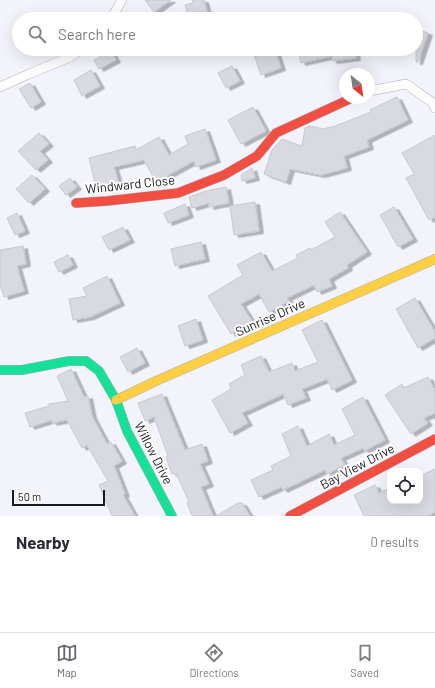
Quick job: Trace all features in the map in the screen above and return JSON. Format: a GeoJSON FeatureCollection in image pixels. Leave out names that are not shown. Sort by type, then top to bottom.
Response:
{"type":"FeatureCollection","features":[{"type":"Feature","properties":{"kind":"street"},"geometry":{"type":"LineString","coordinates":[[115,12],[122,0]]}},
{"type":"Feature","properties":{"kind":"street"},"geometry":{"type":"LineString","coordinates":[[0,87],[71,56]]}},
{"type":"Feature","properties":{"kind":"street"},"geometry":{"type":"LineString","coordinates":[[375,90],[406,84],[433,103],[435,108]]}},
{"type":"Feature","properties":{"kind":"street","name":"Windward Close"},"geometry":{"type":"LineString","coordinates":[[76,203],[178,193],[224,174],[257,156],[276,133],[339,104]]}},
{"type":"Feature","properties":{"kind":"street","name":"Sunrise Drive"},"geometry":{"type":"LineString","coordinates":[[116,400],[435,259]]}},
{"type":"Feature","properties":{"kind":"street","name":"Willow Drive"},"geometry":{"type":"LineString","coordinates":[[0,370],[22,370],[69,361],[86,362],[99,371],[116,400],[127,431],[172,516]]}},
{"type":"Feature","properties":{"kind":"street","name":"Bay View Drive"},"geometry":{"type":"LineString","coordinates":[[290,516],[435,440]]}},
{"type":"Feature","properties":{"kind":"building"},"geometry":{"type":"Polygon","coordinates":[[[145,0],[171,0],[154,12],[145,0]]]}},
{"type":"Feature","properties":{"kind":"building"},"geometry":{"type":"Polygon","coordinates":[[[192,0],[204,0],[207,12],[187,12],[185,5],[193,3],[192,0]]]}},
{"type":"Feature","properties":{"kind":"building"},"geometry":{"type":"Polygon","coordinates":[[[423,31],[428,33],[423,48],[423,31]]]}},
{"type":"Feature","properties":{"kind":"building"},"geometry":{"type":"Polygon","coordinates":[[[102,56],[114,56],[116,60],[99,69],[94,60],[102,56]]]}},
{"type":"Feature","properties":{"kind":"building"},"geometry":{"type":"Polygon","coordinates":[[[254,56],[277,56],[281,68],[261,75],[254,56]]]}},
{"type":"Feature","properties":{"kind":"building"},"geometry":{"type":"Polygon","coordinates":[[[300,56],[332,56],[301,63],[300,56]]]}},
{"type":"Feature","properties":{"kind":"building"},"geometry":{"type":"Polygon","coordinates":[[[332,56],[356,56],[356,58],[332,61],[332,56]]]}},
{"type":"Feature","properties":{"kind":"building"},"geometry":{"type":"Polygon","coordinates":[[[416,56],[420,56],[418,62],[416,62],[416,56]]]}},
{"type":"Feature","properties":{"kind":"building"},"geometry":{"type":"Polygon","coordinates":[[[232,66],[240,81],[226,88],[218,73],[232,66]]]}},
{"type":"Feature","properties":{"kind":"building"},"geometry":{"type":"Polygon","coordinates":[[[91,70],[100,86],[82,96],[74,80],[91,70]]]}},
{"type":"Feature","properties":{"kind":"building"},"geometry":{"type":"Polygon","coordinates":[[[30,83],[41,102],[31,108],[19,89],[30,83]]]}},
{"type":"Feature","properties":{"kind":"building"},"geometry":{"type":"Polygon","coordinates":[[[397,97],[408,120],[367,140],[369,147],[344,156],[347,168],[321,175],[290,169],[286,182],[264,174],[272,150],[282,139],[302,146],[305,128],[310,126],[323,129],[335,126],[371,112],[370,110],[397,97]]]}},
{"type":"Feature","properties":{"kind":"building"},"geometry":{"type":"Polygon","coordinates":[[[253,107],[266,131],[241,144],[228,120],[253,107]]]}},
{"type":"Feature","properties":{"kind":"building"},"geometry":{"type":"Polygon","coordinates":[[[205,129],[216,160],[196,167],[194,161],[156,182],[144,160],[114,167],[119,185],[97,191],[89,158],[135,146],[136,150],[159,137],[169,155],[188,144],[185,136],[205,129]]]}},
{"type":"Feature","properties":{"kind":"building"},"geometry":{"type":"Polygon","coordinates":[[[39,133],[49,144],[40,151],[48,160],[36,170],[18,151],[39,133]]]}},
{"type":"Feature","properties":{"kind":"building"},"geometry":{"type":"Polygon","coordinates":[[[435,135],[435,217],[429,220],[406,178],[414,174],[402,153],[435,135]]]}},
{"type":"Feature","properties":{"kind":"building"},"geometry":{"type":"Polygon","coordinates":[[[252,168],[255,178],[242,181],[241,175],[252,168]]]}},
{"type":"Feature","properties":{"kind":"building"},"geometry":{"type":"Polygon","coordinates":[[[32,175],[45,189],[29,203],[16,189],[32,175]]]}},
{"type":"Feature","properties":{"kind":"building"},"geometry":{"type":"Polygon","coordinates":[[[70,178],[77,187],[66,195],[59,186],[70,178]]]}},
{"type":"Feature","properties":{"kind":"building"},"geometry":{"type":"Polygon","coordinates":[[[226,187],[229,203],[209,207],[209,203],[192,208],[189,197],[206,191],[226,187]]]}},
{"type":"Feature","properties":{"kind":"building"},"geometry":{"type":"Polygon","coordinates":[[[255,202],[259,231],[234,235],[230,206],[255,202]]]}},
{"type":"Feature","properties":{"kind":"building"},"geometry":{"type":"Polygon","coordinates":[[[185,204],[189,215],[168,223],[164,213],[185,204]]]}},
{"type":"Feature","properties":{"kind":"building"},"geometry":{"type":"Polygon","coordinates":[[[394,207],[413,239],[398,247],[380,215],[394,207]]]}},
{"type":"Feature","properties":{"kind":"building"},"geometry":{"type":"Polygon","coordinates":[[[340,212],[367,252],[347,265],[348,268],[329,279],[332,286],[317,292],[314,285],[287,298],[289,301],[269,312],[259,294],[241,304],[252,321],[231,334],[208,296],[243,275],[237,265],[261,252],[272,271],[298,258],[296,255],[310,248],[311,250],[335,237],[325,222],[340,212]]]}},
{"type":"Feature","properties":{"kind":"building"},"geometry":{"type":"Polygon","coordinates":[[[17,213],[25,231],[15,235],[7,218],[17,213]]]}},
{"type":"Feature","properties":{"kind":"building"},"geometry":{"type":"Polygon","coordinates":[[[123,227],[130,240],[109,250],[102,237],[123,227]]]}},
{"type":"Feature","properties":{"kind":"building"},"geometry":{"type":"Polygon","coordinates":[[[201,242],[205,259],[175,266],[171,249],[201,242]]]}},
{"type":"Feature","properties":{"kind":"building"},"geometry":{"type":"Polygon","coordinates":[[[23,246],[26,264],[17,266],[24,291],[4,297],[0,285],[0,250],[23,246]]]}},
{"type":"Feature","properties":{"kind":"building"},"geometry":{"type":"Polygon","coordinates":[[[68,255],[73,265],[59,272],[54,262],[68,255]]]}},
{"type":"Feature","properties":{"kind":"building"},"geometry":{"type":"Polygon","coordinates":[[[107,276],[120,303],[90,317],[73,320],[69,299],[87,296],[83,288],[107,276]]]}},
{"type":"Feature","properties":{"kind":"building"},"geometry":{"type":"Polygon","coordinates":[[[415,298],[435,332],[435,338],[418,348],[396,309],[415,298]]]}},
{"type":"Feature","properties":{"kind":"building"},"geometry":{"type":"Polygon","coordinates":[[[196,319],[203,340],[185,346],[178,326],[196,319]]]}},
{"type":"Feature","properties":{"kind":"building"},"geometry":{"type":"Polygon","coordinates":[[[322,320],[352,380],[332,390],[327,379],[302,389],[306,398],[288,405],[283,394],[242,413],[248,423],[230,433],[212,400],[231,389],[229,384],[245,375],[241,365],[261,356],[269,372],[292,363],[295,371],[318,362],[302,330],[322,320]]]}},
{"type":"Feature","properties":{"kind":"building"},"geometry":{"type":"Polygon","coordinates":[[[137,348],[145,363],[128,372],[120,357],[137,348]]]}},
{"type":"Feature","properties":{"kind":"building"},"geometry":{"type":"Polygon","coordinates":[[[71,369],[84,397],[88,396],[92,416],[107,444],[111,442],[122,461],[114,466],[125,494],[123,495],[135,516],[112,516],[99,485],[108,481],[87,445],[82,448],[67,420],[52,423],[52,420],[30,427],[25,413],[49,406],[49,404],[68,401],[57,376],[71,369]]]}},
{"type":"Feature","properties":{"kind":"building"},"geometry":{"type":"Polygon","coordinates":[[[428,377],[435,391],[435,413],[424,418],[428,423],[411,434],[385,395],[402,384],[404,388],[428,377]]]}},
{"type":"Feature","properties":{"kind":"building"},"geometry":{"type":"Polygon","coordinates":[[[162,394],[185,450],[202,444],[208,461],[200,464],[209,484],[201,487],[213,516],[192,516],[187,503],[189,502],[176,473],[172,474],[166,457],[168,456],[154,417],[145,421],[138,403],[162,394]]]}},
{"type":"Feature","properties":{"kind":"building"},"geometry":{"type":"Polygon","coordinates":[[[363,397],[385,440],[364,451],[363,448],[341,458],[345,465],[327,474],[325,470],[283,490],[281,487],[259,497],[251,480],[273,470],[271,466],[291,456],[282,434],[298,426],[307,446],[329,434],[334,445],[355,435],[342,409],[363,397]]]}},
{"type":"Feature","properties":{"kind":"building"},"geometry":{"type":"Polygon","coordinates":[[[435,469],[435,512],[428,516],[364,516],[354,495],[375,485],[379,493],[387,489],[387,504],[423,504],[423,475],[435,469]]]}},
{"type":"Feature","properties":{"kind":"building"},"geometry":{"type":"Polygon","coordinates":[[[238,503],[242,503],[250,516],[216,516],[238,503]]]}},
{"type":"Feature","properties":{"kind":"traffic: fast"},"geometry":{"type":"LineString","coordinates":[[0,370],[22,370],[69,361],[86,361],[99,371],[116,400],[127,431],[172,516]]}},
{"type":"Feature","properties":{"kind":"traffic: slow"},"geometry":{"type":"LineString","coordinates":[[116,400],[156,381],[435,259]]}},
{"type":"Feature","properties":{"kind":"traffic: jam"},"geometry":{"type":"LineString","coordinates":[[76,203],[178,193],[224,175],[257,156],[276,133],[339,104]]}},
{"type":"Feature","properties":{"kind":"traffic: jam"},"geometry":{"type":"LineString","coordinates":[[290,516],[435,439]]}}]}
